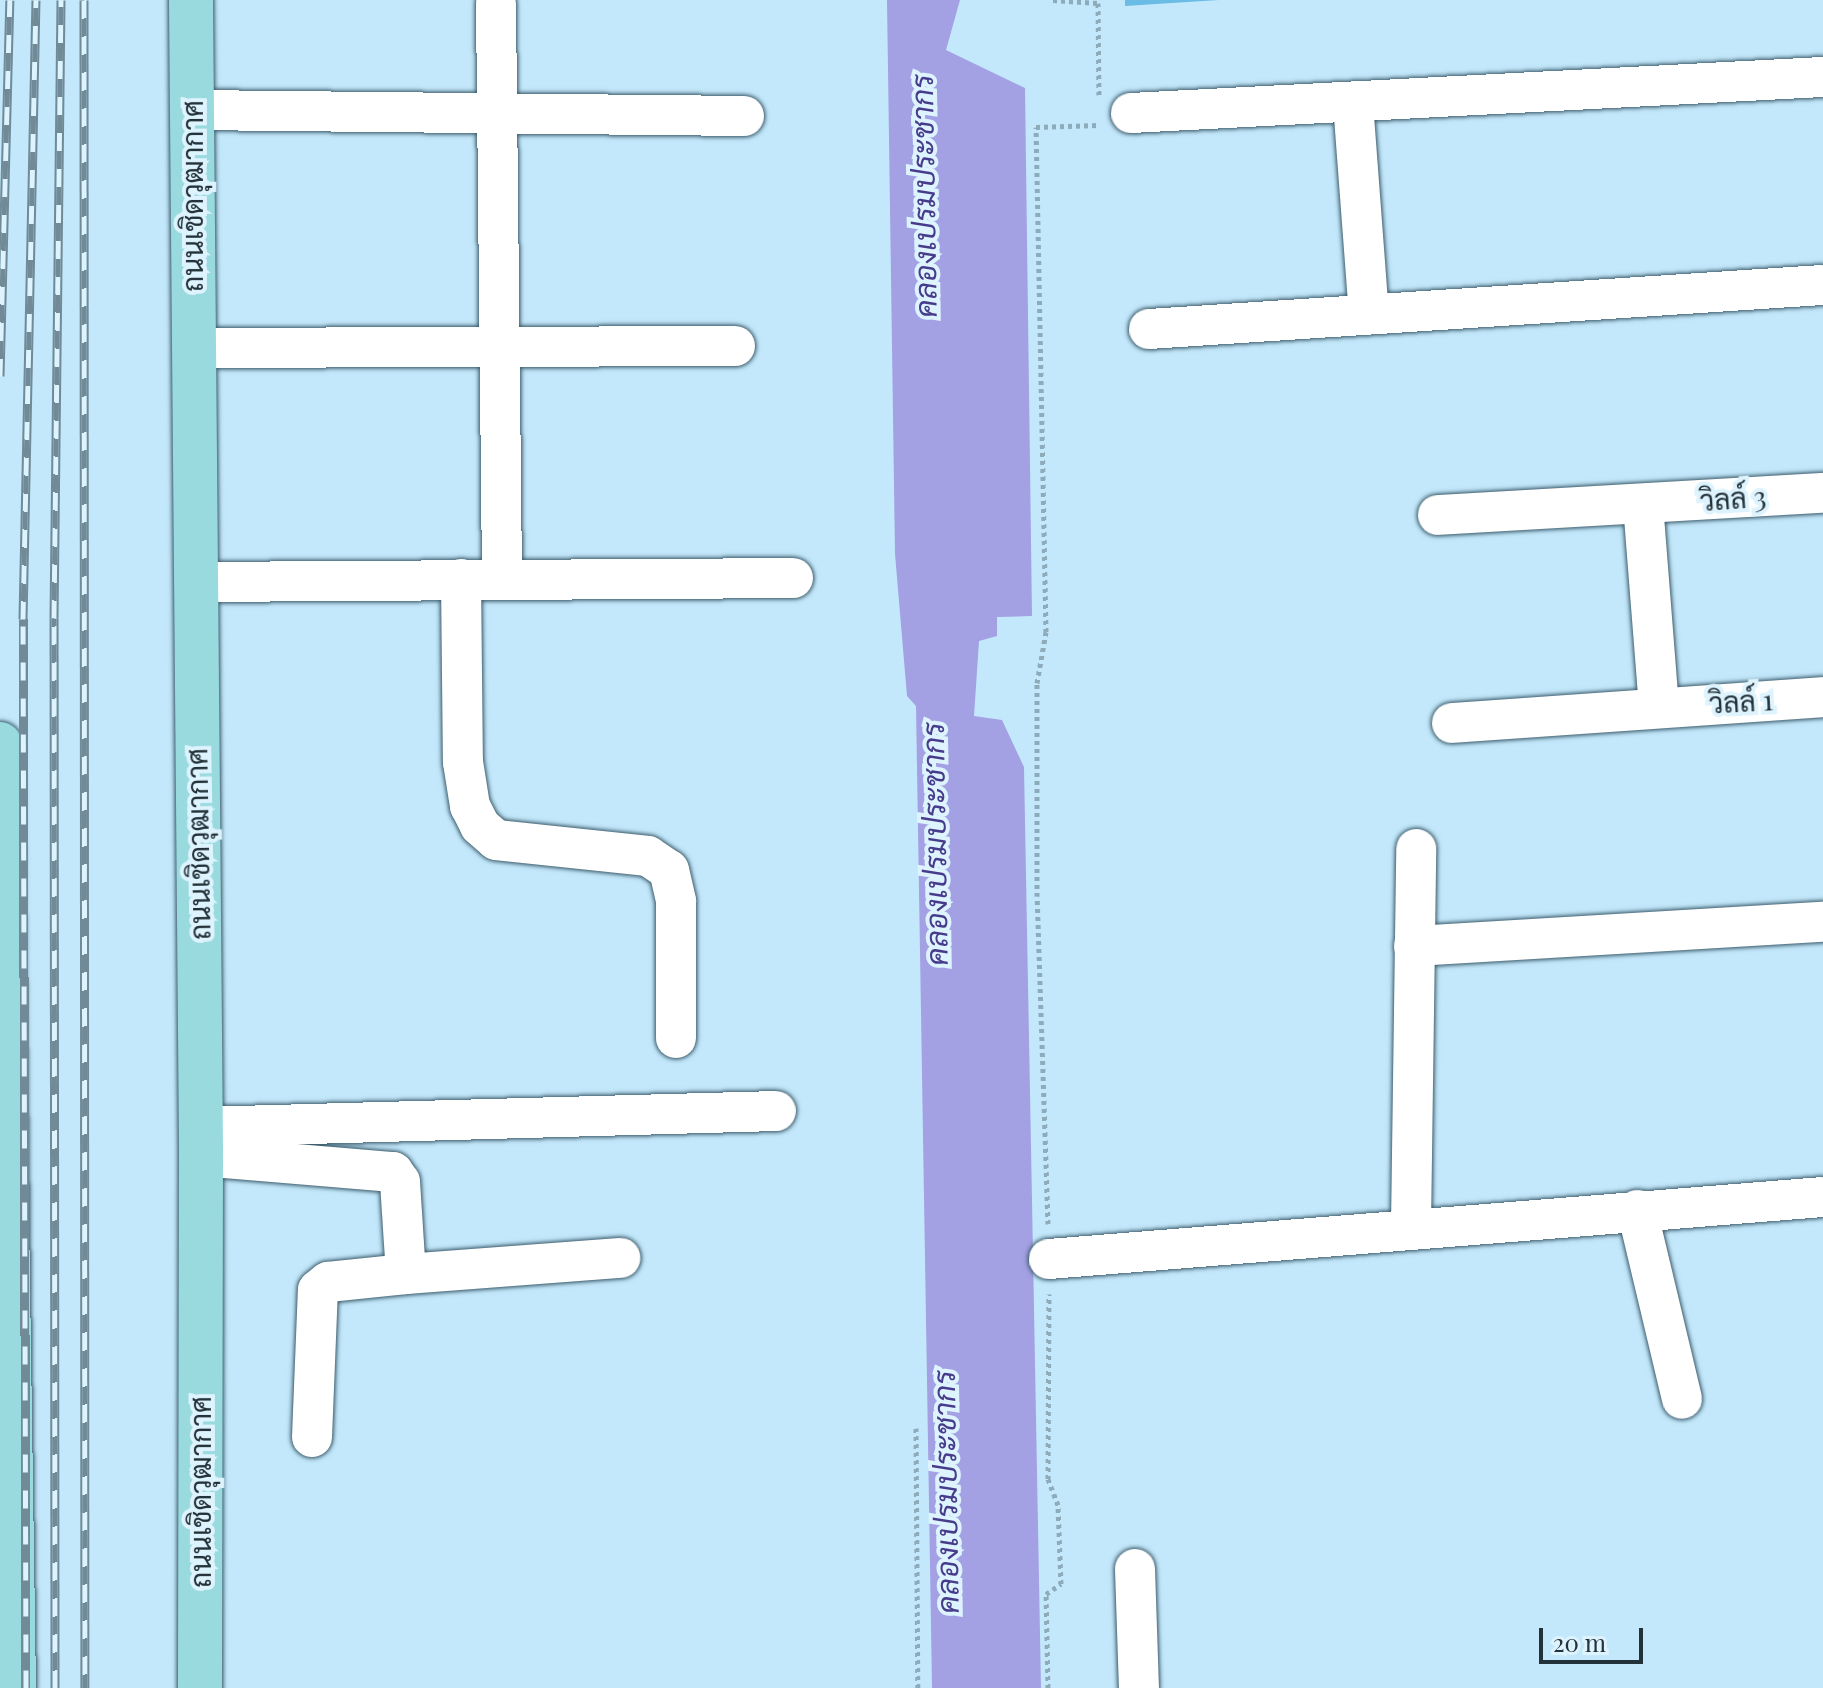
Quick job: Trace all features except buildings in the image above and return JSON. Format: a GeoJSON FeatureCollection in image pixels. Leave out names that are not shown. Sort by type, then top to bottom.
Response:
{"type":"FeatureCollection","features":[{"type":"Feature","properties":{"kind":"main road","name":"ถนนเชิดวุฒากาศ"},"geometry":{"type":"LineString","coordinates":[[191,0],[201,1142],[200,1688]]}},
{"type":"Feature","properties":{"kind":"main road"},"geometry":{"type":"LineString","coordinates":[[0,744],[14,1688]]}},
{"type":"Feature","properties":{"kind":"street"},"geometry":{"type":"LineString","coordinates":[[496,4],[502,579]]}},
{"type":"Feature","properties":{"kind":"street"},"geometry":{"type":"LineString","coordinates":[[1131,113],[1823,77]]}},
{"type":"Feature","properties":{"kind":"street"},"geometry":{"type":"LineString","coordinates":[[1353,103],[1369,314]]}},
{"type":"Feature","properties":{"kind":"street"},"geometry":{"type":"LineString","coordinates":[[192,110],[744,116]]}},
{"type":"Feature","properties":{"kind":"street"},"geometry":{"type":"LineString","coordinates":[[1149,329],[1823,285]]}},
{"type":"Feature","properties":{"kind":"street"},"geometry":{"type":"LineString","coordinates":[[193,348],[735,346]]}},
{"type":"Feature","properties":{"kind":"street","name":"วิลล์ 3"},"geometry":{"type":"LineString","coordinates":[[1438,515],[1823,493]]}},
{"type":"Feature","properties":{"kind":"street"},"geometry":{"type":"LineString","coordinates":[[1643,504],[1659,706]]}},
{"type":"Feature","properties":{"kind":"street"},"geometry":{"type":"LineString","coordinates":[[196,582],[793,578]]}},
{"type":"Feature","properties":{"kind":"street"},"geometry":{"type":"LineString","coordinates":[[461,579],[463,762],[470,806],[496,840],[648,856],[669,870],[676,901],[676,1038]]}},
{"type":"Feature","properties":{"kind":"street","name":"วิลล์ 1"},"geometry":{"type":"LineString","coordinates":[[1452,723],[1659,706],[1823,697]]}},
{"type":"Feature","properties":{"kind":"street"},"geometry":{"type":"LineString","coordinates":[[1411,1226],[1416,849]]}},
{"type":"Feature","properties":{"kind":"street"},"geometry":{"type":"LineString","coordinates":[[1414,946],[1823,922]]}},
{"type":"Feature","properties":{"kind":"street"},"geometry":{"type":"LineString","coordinates":[[201,1142],[776,1111]]}},
{"type":"Feature","properties":{"kind":"street"},"geometry":{"type":"LineString","coordinates":[[201,1142],[393,1172],[400,1182],[406,1274]]}},
{"type":"Feature","properties":{"kind":"street"},"geometry":{"type":"LineString","coordinates":[[1049,1259],[1411,1226],[1823,1197]]}},
{"type":"Feature","properties":{"kind":"street"},"geometry":{"type":"LineString","coordinates":[[1637,1210],[1682,1399]]}},
{"type":"Feature","properties":{"kind":"street"},"geometry":{"type":"LineString","coordinates":[[312,1437],[318,1290],[328,1282],[620,1258]]}},
{"type":"Feature","properties":{"kind":"street"},"geometry":{"type":"LineString","coordinates":[[1135,1569],[1139,1688]]}},
{"type":"Feature","properties":{"kind":"path"},"geometry":{"type":"LineString","coordinates":[[1048,1688],[1046,1594],[1061,1584],[1058,1505],[1048,1479],[1049,1259],[1037,896],[1037,683],[1046,617],[1036,127],[1099,125],[1098,3],[1053,0]]}},
{"type":"Feature","properties":{"kind":"path"},"geometry":{"type":"LineString","coordinates":[[916,1428],[918,1688]]}},
{"type":"Feature","properties":{"kind":"shaded area"},"geometry":{"type":"Polygon","coordinates":[[[1125,0],[1219,0],[1125,6],[1125,0]]]}},
{"type":"Feature","properties":{"kind":"water","name":"คลองเปรมประชากร"},"geometry":{"type":"Polygon","coordinates":[[[887,0],[960,0],[946,50],[1025,88],[1032,616],[997,617],[997,636],[979,641],[974,716],[1002,720],[1024,767],[1041,1688],[932,1688],[916,706],[907,696],[895,554],[887,0]]]}},
{"type":"Feature","properties":{"kind":"railway"},"geometry":{"type":"LineString","coordinates":[[0,376],[10,0]]}},
{"type":"Feature","properties":{"kind":"railway"},"geometry":{"type":"LineString","coordinates":[[26,1688],[23,619],[36,0]]}},
{"type":"Feature","properties":{"kind":"railway"},"geometry":{"type":"LineString","coordinates":[[55,1688],[54,618],[61,0]]}},
{"type":"Feature","properties":{"kind":"railway"},"geometry":{"type":"LineString","coordinates":[[84,0],[85,1688]]}}]}
